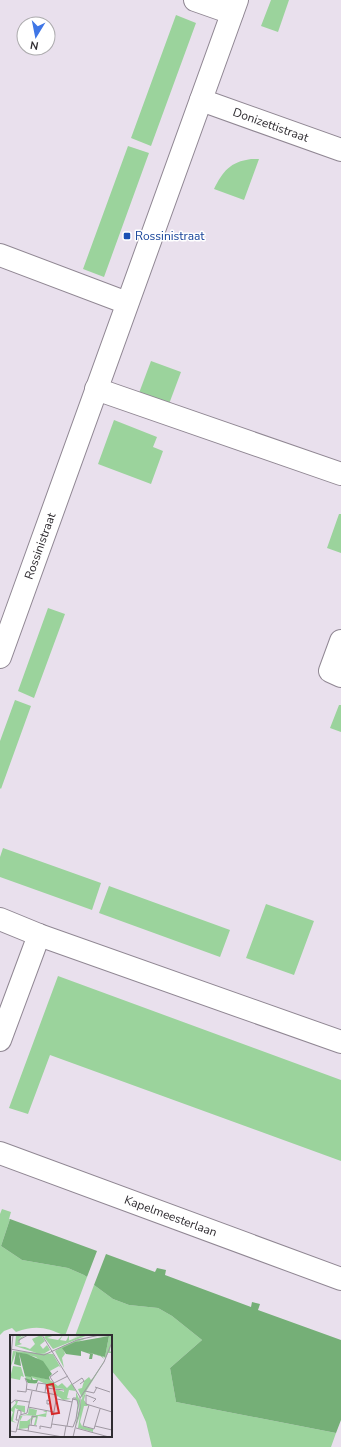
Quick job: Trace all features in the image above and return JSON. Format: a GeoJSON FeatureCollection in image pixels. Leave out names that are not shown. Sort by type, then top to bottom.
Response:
{"type":"FeatureCollection","features":[{"type":"Feature","properties":{"kind":"street","name":"Rossinistraat"},"geometry":{"type":"LineString","coordinates":[[0,657],[234,7],[195,0]]}},
{"type":"Feature","properties":{"kind":"street","name":"Donizettistraat"},"geometry":{"type":"LineString","coordinates":[[200,100],[341,150]]}},
{"type":"Feature","properties":{"kind":"street"},"geometry":{"type":"LineString","coordinates":[[0,255],[128,303]]}},
{"type":"Feature","properties":{"kind":"street"},"geometry":{"type":"LineString","coordinates":[[96,389],[341,474]]}},
{"type":"Feature","properties":{"kind":"street"},"geometry":{"type":"LineString","coordinates":[[341,641],[330,672],[341,676]]}},
{"type":"Feature","properties":{"kind":"street"},"geometry":{"type":"LineString","coordinates":[[0,919],[39,935],[341,1042]]}},
{"type":"Feature","properties":{"kind":"street"},"geometry":{"type":"LineString","coordinates":[[0,1040],[39,935]]}},
{"type":"Feature","properties":{"kind":"street","name":"Kapelmeesterlaan"},"geometry":{"type":"LineString","coordinates":[[0,1153],[341,1279]]}},
{"type":"Feature","properties":{"kind":"green space"},"geometry":{"type":"Polygon","coordinates":[[[271,0],[289,0],[278,32],[261,26],[271,0]]]}},
{"type":"Feature","properties":{"kind":"green space"},"geometry":{"type":"Polygon","coordinates":[[[176,15],[196,23],[151,146],[131,138],[176,15]]]}},
{"type":"Feature","properties":{"kind":"green space"},"geometry":{"type":"Polygon","coordinates":[[[128,146],[149,153],[104,277],[83,269],[128,146]]]}},
{"type":"Feature","properties":{"kind":"green space"},"geometry":{"type":"Polygon","coordinates":[[[259,159],[244,200],[214,189],[228,168],[238,162],[259,159]]]}},
{"type":"Feature","properties":{"kind":"green space"},"geometry":{"type":"Polygon","coordinates":[[[151,361],[181,372],[166,412],[136,401],[151,361]]]}},
{"type":"Feature","properties":{"kind":"green space"},"geometry":{"type":"Polygon","coordinates":[[[114,420],[157,437],[153,447],[163,451],[151,484],[98,464],[114,420]]]}},
{"type":"Feature","properties":{"kind":"green space"},"geometry":{"type":"Polygon","coordinates":[[[339,514],[341,514],[341,553],[327,548],[339,514]]]}},
{"type":"Feature","properties":{"kind":"green space"},"geometry":{"type":"Polygon","coordinates":[[[48,608],[65,614],[34,698],[18,691],[48,608]]]}},
{"type":"Feature","properties":{"kind":"green space"},"geometry":{"type":"Polygon","coordinates":[[[15,700],[31,706],[1,789],[0,741],[15,700]]]}},
{"type":"Feature","properties":{"kind":"green space"},"geometry":{"type":"Polygon","coordinates":[[[339,705],[341,705],[341,732],[330,728],[339,705]]]}},
{"type":"Feature","properties":{"kind":"green space"},"geometry":{"type":"Polygon","coordinates":[[[3,848],[101,883],[92,910],[0,877],[0,857],[3,848]]]}},
{"type":"Feature","properties":{"kind":"green space"},"geometry":{"type":"Polygon","coordinates":[[[109,886],[230,930],[220,957],[99,913],[109,886]]]}},
{"type":"Feature","properties":{"kind":"green space"},"geometry":{"type":"Polygon","coordinates":[[[266,904],[314,921],[294,975],[246,958],[266,904]]]}},
{"type":"Feature","properties":{"kind":"green space"},"geometry":{"type":"Polygon","coordinates":[[[58,976],[341,1080],[341,1161],[50,1055],[28,1114],[9,1108],[58,976]]]}},
{"type":"Feature","properties":{"kind":"green space"},"geometry":{"type":"Polygon","coordinates":[[[2,1209],[11,1212],[1,1246],[22,1260],[68,1268],[87,1277],[65,1335],[41,1328],[29,1328],[16,1332],[12,1328],[4,1331],[0,1335],[0,1214],[2,1209]]]}},
{"type":"Feature","properties":{"kind":"green space"},"geometry":{"type":"Polygon","coordinates":[[[10,1219],[97,1251],[87,1277],[68,1268],[22,1260],[1,1246],[10,1219]]]}},
{"type":"Feature","properties":{"kind":"green space"},"geometry":{"type":"Polygon","coordinates":[[[106,1254],[155,1272],[157,1268],[166,1270],[165,1275],[251,1307],[252,1302],[260,1304],[258,1310],[341,1340],[341,1420],[336,1433],[176,1402],[170,1368],[202,1340],[172,1316],[158,1308],[129,1305],[113,1299],[94,1285],[106,1254]]]}},
{"type":"Feature","properties":{"kind":"green space"},"geometry":{"type":"Polygon","coordinates":[[[94,1285],[113,1299],[129,1305],[158,1308],[172,1316],[202,1340],[170,1368],[176,1402],[336,1433],[331,1447],[152,1447],[146,1422],[136,1400],[112,1371],[112,1335],[75,1335],[94,1285]]]}},
{"type":"Feature","properties":{"kind":"place","name":"Rossinistraat"},"geometry":{"type":"Point","coordinates":[127,236]}}]}
